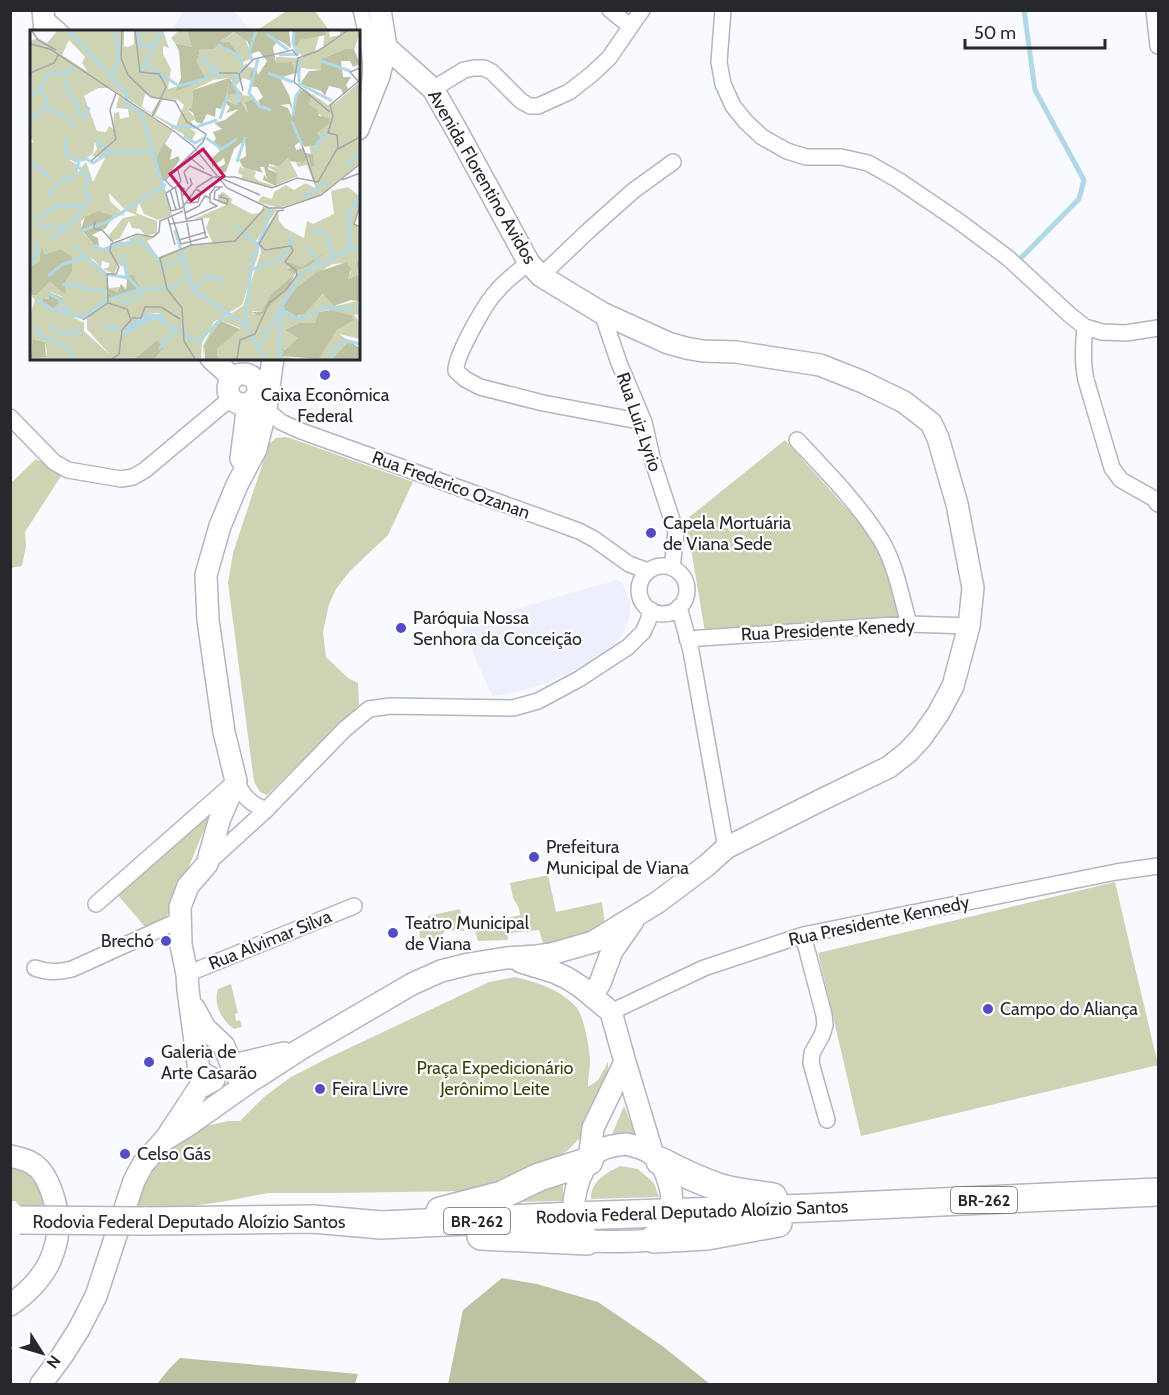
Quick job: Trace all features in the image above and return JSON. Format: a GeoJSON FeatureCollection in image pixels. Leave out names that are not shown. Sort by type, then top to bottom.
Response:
{"type":"FeatureCollection","features":[{"type":"Feature","properties":{"kind":"highway"},"geometry":{"type":"LineString","coordinates":[[656,1158],[684,1173],[721,1188],[784,1199],[808,1208]]}},
{"type":"Feature","properties":{"kind":"highway"},"geometry":{"type":"LineString","coordinates":[[381,1226],[502,1196],[539,1177],[589,1161]]}},
{"type":"Feature","properties":{"kind":"highway","name":"Rodovia Federal Deputado Aloízio Santos"},"geometry":{"type":"LineString","coordinates":[[15,1220],[313,1219],[381,1226],[1158,1191]]}},
{"type":"Feature","properties":{"kind":"highway"},"geometry":{"type":"LineString","coordinates":[[654,1239],[707,1236],[775,1225],[808,1208]]}},
{"type":"Feature","properties":{"kind":"highway"},"geometry":{"type":"LineString","coordinates":[[381,1226],[485,1236],[587,1241]]}},
{"type":"Feature","properties":{"kind":"street"},"geometry":{"type":"LineString","coordinates":[[360,10],[377,43]]}},
{"type":"Feature","properties":{"kind":"street"},"geometry":{"type":"LineString","coordinates":[[360,124],[379,76],[377,43],[380,10]]}},
{"type":"Feature","properties":{"kind":"street"},"geometry":{"type":"LineString","coordinates":[[610,10],[630,26]]}},
{"type":"Feature","properties":{"kind":"street"},"geometry":{"type":"LineString","coordinates":[[432,89],[465,70],[484,68],[492,72],[521,101],[530,106],[538,106],[569,92],[592,74],[609,58],[642,10]]}},
{"type":"Feature","properties":{"kind":"street"},"geometry":{"type":"LineString","coordinates":[[723,10],[718,62],[723,84],[733,106],[762,137],[787,151],[806,157],[841,157],[868,163],[898,180],[1008,258],[1085,327],[1102,332],[1126,333],[1158,328]]}},
{"type":"Feature","properties":{"kind":"street"},"geometry":{"type":"LineString","coordinates":[[1154,10],[1158,46]]}},
{"type":"Feature","properties":{"kind":"street"},"geometry":{"type":"LineString","coordinates":[[44,20],[58,30]]}},
{"type":"Feature","properties":{"kind":"street","name":"Avenida Florentino Avidos"},"geometry":{"type":"LineString","coordinates":[[230,1076],[299,1050],[411,984],[441,971],[506,958],[551,954],[593,942],[658,902],[726,848],[889,767],[921,738],[938,714],[953,686],[969,626],[973,588],[957,504],[938,438],[931,423],[904,402],[820,365],[736,352],[703,351],[668,343],[602,313],[535,269],[432,89],[377,43]]}},
{"type":"Feature","properties":{"kind":"street"},"geometry":{"type":"LineString","coordinates":[[644,422],[543,403],[480,387],[465,379],[456,370],[456,363],[486,305],[496,291],[535,269],[587,232],[633,191],[673,162]]}},
{"type":"Feature","properties":{"kind":"street","name":"Rua Luiz Lyrio"},"geometry":{"type":"LineString","coordinates":[[602,313],[619,363],[644,422],[653,462],[676,532],[672,568]]}},
{"type":"Feature","properties":{"kind":"street"},"geometry":{"type":"LineString","coordinates":[[1085,327],[1083,357],[1086,380],[1112,468],[1121,480],[1153,498],[1158,504]]}},
{"type":"Feature","properties":{"kind":"street"},"geometry":{"type":"LineString","coordinates":[[213,360],[247,394]]}},
{"type":"Feature","properties":{"kind":"street"},"geometry":{"type":"LineString","coordinates":[[264,360],[247,394],[237,485],[220,526],[206,575],[208,620],[224,732],[236,781],[240,791],[247,799],[255,806],[266,810]]}},
{"type":"Feature","properties":{"kind":"street"},"geometry":{"type":"LineString","coordinates":[[10,417],[54,462],[68,470],[121,479],[132,477],[145,470],[247,394],[272,360]]}},
{"type":"Feature","properties":{"kind":"street","name":"Rua Frederico Ozanan"},"geometry":{"type":"LineString","coordinates":[[247,394],[281,422],[301,431],[579,531],[629,564],[648,571]]}},
{"type":"Feature","properties":{"kind":"street"},"geometry":{"type":"LineString","coordinates":[[797,440],[851,499],[881,541],[892,564],[909,624]]}},
{"type":"Feature","properties":{"kind":"street"},"geometry":{"type":"LineString","coordinates":[[660,566],[672,568],[683,578],[686,585],[684,600],[673,611],[658,613],[645,606],[639,591],[640,584],[648,571],[660,566]]}},
{"type":"Feature","properties":{"kind":"street"},"geometry":{"type":"LineString","coordinates":[[679,607],[691,651],[726,848]]}},
{"type":"Feature","properties":{"kind":"street"},"geometry":{"type":"LineString","coordinates":[[230,1076],[199,1071],[181,945],[180,907],[188,886],[207,864],[266,810],[345,729],[369,709],[390,706],[513,708],[538,701],[579,679],[628,647],[643,632],[651,610]]}},
{"type":"Feature","properties":{"kind":"street","name":"Rua Presidente Kenedy"},"geometry":{"type":"LineString","coordinates":[[687,639],[909,624],[969,626]]}},
{"type":"Feature","properties":{"kind":"street"},"geometry":{"type":"LineString","coordinates":[[207,864],[220,818],[236,781]]}},
{"type":"Feature","properties":{"kind":"street"},"geometry":{"type":"LineString","coordinates":[[96,904],[236,781]]}},
{"type":"Feature","properties":{"kind":"street","name":"Rua Presidente Kennedy"},"geometry":{"type":"LineString","coordinates":[[611,1012],[704,968],[803,935],[1104,874],[1158,866]]}},
{"type":"Feature","properties":{"kind":"street"},"geometry":{"type":"LineString","coordinates":[[592,996],[600,983],[612,951],[622,936],[632,922],[658,902]]}},
{"type":"Feature","properties":{"kind":"street","name":"Rua Alvimar Silva"},"geometry":{"type":"LineString","coordinates":[[187,982],[354,906]]}},
{"type":"Feature","properties":{"kind":"street"},"geometry":{"type":"LineString","coordinates":[[35,968],[56,972],[72,969],[180,920]]}},
{"type":"Feature","properties":{"kind":"street"},"geometry":{"type":"LineString","coordinates":[[803,935],[824,1016],[825,1025],[812,1053],[811,1063],[827,1120]]}},
{"type":"Feature","properties":{"kind":"street"},"geometry":{"type":"LineString","coordinates":[[506,958],[554,972],[581,987],[611,1012],[656,1158],[671,1191],[669,1213],[662,1232],[654,1239]]}},
{"type":"Feature","properties":{"kind":"street"},"geometry":{"type":"LineString","coordinates":[[166,1138],[213,1108],[230,1076],[224,1046],[205,1028],[198,1017],[192,1004],[187,982]]}},
{"type":"Feature","properties":{"kind":"street"},"geometry":{"type":"LineString","coordinates":[[587,1241],[580,1235],[574,1216],[575,1191],[589,1161],[594,1128],[625,1062]]}},
{"type":"Feature","properties":{"kind":"street"},"geometry":{"type":"LineString","coordinates":[[213,1108],[230,1076]]}},
{"type":"Feature","properties":{"kind":"street"},"geometry":{"type":"LineString","coordinates":[[41,1384],[79,1329],[96,1296],[134,1181],[143,1164],[166,1138],[199,1088],[230,1076]]}},
{"type":"Feature","properties":{"kind":"street"},"geometry":{"type":"LineString","coordinates":[[589,1161],[599,1151],[612,1145],[626,1144],[640,1147],[656,1158]]}},
{"type":"Feature","properties":{"kind":"street"},"geometry":{"type":"LineString","coordinates":[[10,1156],[21,1158],[37,1167],[47,1181],[58,1222],[56,1243],[49,1262],[31,1288],[10,1305]]}},
{"type":"Feature","properties":{"kind":"street","name":"Rodovia Federal Deputado Aloízio Santos"},"geometry":{"type":"LineString","coordinates":[[587,1241],[654,1239]]}},
{"type":"Feature","properties":{"kind":"shaded area"},"geometry":{"type":"Polygon","coordinates":[[[184,11],[234,11],[250,30],[172,30],[184,11]]]}},
{"type":"Feature","properties":{"kind":"shaded area"},"geometry":{"type":"Polygon","coordinates":[[[616,580],[624,586],[630,601],[630,611],[622,635],[614,645],[586,665],[549,682],[518,692],[492,696],[461,625],[616,580]]]}},
{"type":"Feature","properties":{"kind":"green space"},"geometry":{"type":"Polygon","coordinates":[[[288,10],[315,11],[329,30],[258,30],[288,10]]]}},
{"type":"Feature","properties":{"kind":"green space"},"geometry":{"type":"Polygon","coordinates":[[[286,437],[413,482],[388,535],[350,571],[336,589],[329,604],[323,632],[326,657],[348,678],[358,683],[359,705],[267,795],[260,792],[254,782],[228,583],[233,553],[269,444],[276,438],[286,437]]]}},
{"type":"Feature","properties":{"kind":"green space"},"geometry":{"type":"Polygon","coordinates":[[[785,440],[878,543],[900,618],[705,632],[692,555],[683,522],[785,440]]]}},
{"type":"Feature","properties":{"kind":"green space"},"geometry":{"type":"Polygon","coordinates":[[[36,459],[63,473],[25,532],[26,546],[22,566],[11,568],[11,483],[36,459]]]}},
{"type":"Feature","properties":{"kind":"green space"},"geometry":{"type":"Polygon","coordinates":[[[214,806],[170,912],[161,922],[146,928],[117,894],[214,806]]]}},
{"type":"Feature","properties":{"kind":"green space"},"geometry":{"type":"Polygon","coordinates":[[[548,875],[556,912],[602,902],[605,925],[575,937],[543,943],[539,930],[511,933],[507,918],[520,915],[510,883],[548,875]]]}},
{"type":"Feature","properties":{"kind":"green space","name":"Campo do Aliança"},"geometry":{"type":"Polygon","coordinates":[[[1115,882],[1158,1065],[861,1136],[818,953],[1115,882]]]}},
{"type":"Feature","properties":{"kind":"green space"},"geometry":{"type":"Polygon","coordinates":[[[460,909],[464,931],[446,930],[437,938],[420,938],[419,924],[429,922],[428,916],[460,909]]]}},
{"type":"Feature","properties":{"kind":"green space"},"geometry":{"type":"Polygon","coordinates":[[[482,922],[483,928],[506,924],[508,940],[478,941],[473,923],[482,922]]]}},
{"type":"Feature","properties":{"kind":"green space","name":"Praça Expedicionário Jerônimo Leite"},"geometry":{"type":"Polygon","coordinates":[[[515,977],[540,984],[564,996],[577,1008],[584,1025],[589,1053],[588,1087],[598,1080],[608,1062],[608,1074],[581,1137],[544,1168],[473,1191],[268,1193],[164,1210],[128,1209],[162,1154],[193,1129],[228,1121],[240,1121],[264,1097],[291,1077],[489,982],[515,977]]]}},
{"type":"Feature","properties":{"kind":"green space"},"geometry":{"type":"Polygon","coordinates":[[[231,984],[238,1013],[235,1014],[236,1021],[240,1020],[242,1027],[234,1029],[225,1021],[217,1006],[218,989],[231,984]]]}},
{"type":"Feature","properties":{"kind":"green space"},"geometry":{"type":"Polygon","coordinates":[[[624,1106],[639,1142],[608,1144],[624,1106]]]}},
{"type":"Feature","properties":{"kind":"green space"},"geometry":{"type":"Polygon","coordinates":[[[10,1162],[28,1165],[49,1205],[21,1207],[15,1201],[11,1201],[10,1162]]]}},
{"type":"Feature","properties":{"kind":"green space"},"geometry":{"type":"Polygon","coordinates":[[[620,1166],[638,1169],[654,1183],[659,1197],[591,1199],[596,1183],[604,1175],[620,1166]]]}},
{"type":"Feature","properties":{"kind":"green space"},"geometry":{"type":"Polygon","coordinates":[[[563,1180],[563,1201],[519,1202],[563,1180]]]}},
{"type":"Feature","properties":{"kind":"green space"},"geometry":{"type":"Polygon","coordinates":[[[502,1278],[537,1284],[598,1302],[661,1345],[710,1384],[448,1384],[463,1310],[502,1278]]]}},
{"type":"Feature","properties":{"kind":"green space"},"geometry":{"type":"Polygon","coordinates":[[[180,1358],[358,1374],[355,1384],[157,1384],[180,1358]]]}},
{"type":"Feature","properties":{"kind":"waterway"},"geometry":{"type":"LineString","coordinates":[[1020,259],[1079,199],[1084,180],[1035,90],[1024,10]]}},
{"type":"Feature","properties":{"kind":"place","name":"Caixa Econômica Federal"},"geometry":{"type":"Point","coordinates":[325,375]}},
{"type":"Feature","properties":{"kind":"place","name":"Capela Mortuária de Viana Sede"},"geometry":{"type":"Point","coordinates":[651,533]}},
{"type":"Feature","properties":{"kind":"place","name":"Paróquia Nossa Senhora da Conceição"},"geometry":{"type":"Point","coordinates":[401,628]}},
{"type":"Feature","properties":{"kind":"place","name":"Prefeitura Municipal de Viana"},"geometry":{"type":"Point","coordinates":[534,857]}},
{"type":"Feature","properties":{"kind":"place","name":"Teatro Municipal de Viana"},"geometry":{"type":"Point","coordinates":[393,933]}},
{"type":"Feature","properties":{"kind":"place","name":"Brechó"},"geometry":{"type":"Point","coordinates":[166,941]}},
{"type":"Feature","properties":{"kind":"place","name":"Campo do Aliança"},"geometry":{"type":"Point","coordinates":[988,1009]}},
{"type":"Feature","properties":{"kind":"place","name":"Galeria de Arte Casarão"},"geometry":{"type":"Point","coordinates":[149,1062]}},
{"type":"Feature","properties":{"kind":"place","name":"Feira Livre"},"geometry":{"type":"Point","coordinates":[320,1089]}},
{"type":"Feature","properties":{"kind":"place","name":"Celso Gás"},"geometry":{"type":"Point","coordinates":[125,1154]}}]}
